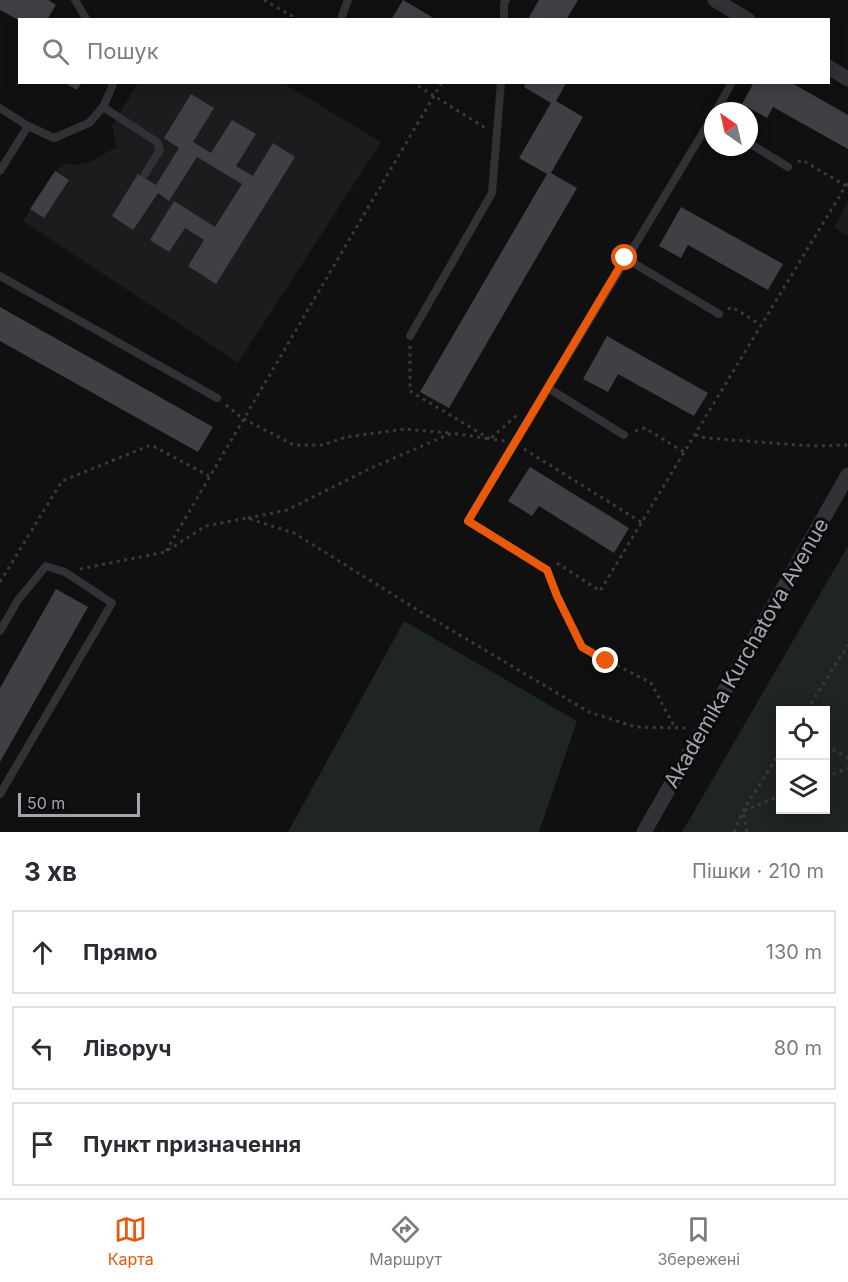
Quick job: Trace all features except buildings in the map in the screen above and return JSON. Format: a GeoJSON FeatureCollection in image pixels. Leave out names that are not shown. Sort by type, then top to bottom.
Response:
{"type":"FeatureCollection","features":[{"type":"Feature","properties":{"kind":"street"},"geometry":{"type":"LineString","coordinates":[[715,0],[745,18]]}},
{"type":"Feature","properties":{"kind":"street"},"geometry":{"type":"LineString","coordinates":[[830,68],[848,79]]}},
{"type":"Feature","properties":{"kind":"street","name":"Akademika Kurchatova Avenue"},"geometry":{"type":"LineString","coordinates":[[644,832],[848,475]]}},
{"type":"Feature","properties":{"kind":"lane"},"geometry":{"type":"LineString","coordinates":[[75,0],[86,18]]}},
{"type":"Feature","properties":{"kind":"lane"},"geometry":{"type":"LineString","coordinates":[[342,16],[348,0]]}},
{"type":"Feature","properties":{"kind":"lane"},"geometry":{"type":"LineString","coordinates":[[504,18],[506,0]]}},
{"type":"Feature","properties":{"kind":"lane"},"geometry":{"type":"LineString","coordinates":[[0,108],[28,126],[54,138],[89,123],[103,107],[113,84]]}},
{"type":"Feature","properties":{"kind":"lane"},"geometry":{"type":"LineString","coordinates":[[410,336],[492,193],[501,84]]}},
{"type":"Feature","properties":{"kind":"lane"},"geometry":{"type":"LineString","coordinates":[[721,102],[731,84]]}},
{"type":"Feature","properties":{"kind":"lane"},"geometry":{"type":"LineString","coordinates":[[103,107],[157,142],[160,150],[145,174]]}},
{"type":"Feature","properties":{"kind":"lane"},"geometry":{"type":"LineString","coordinates":[[0,171],[28,126]]}},
{"type":"Feature","properties":{"kind":"lane"},"geometry":{"type":"LineString","coordinates":[[547,570],[468,521],[625,258],[704,133]]}},
{"type":"Feature","properties":{"kind":"lane"},"geometry":{"type":"LineString","coordinates":[[758,148],[788,166]]}},
{"type":"Feature","properties":{"kind":"lane"},"geometry":{"type":"LineString","coordinates":[[625,258],[719,314]]}},
{"type":"Feature","properties":{"kind":"lane"},"geometry":{"type":"LineString","coordinates":[[0,276],[217,398]]}},
{"type":"Feature","properties":{"kind":"lane"},"geometry":{"type":"LineString","coordinates":[[548,388],[624,435]]}},
{"type":"Feature","properties":{"kind":"lane"},"geometry":{"type":"LineString","coordinates":[[0,631],[18,600],[46,566],[64,572],[112,603],[0,794]]}},
{"type":"Feature","properties":{"kind":"path"},"geometry":{"type":"LineString","coordinates":[[264,0],[296,18]]}},
{"type":"Feature","properties":{"kind":"path"},"geometry":{"type":"LineString","coordinates":[[415,84],[496,136]]}},
{"type":"Feature","properties":{"kind":"path"},"geometry":{"type":"LineString","coordinates":[[165,552],[441,84]]}},
{"type":"Feature","properties":{"kind":"path"},"geometry":{"type":"LineString","coordinates":[[555,562],[600,591],[847,184],[802,160],[788,166]]}},
{"type":"Feature","properties":{"kind":"path"},"geometry":{"type":"LineString","coordinates":[[719,314],[732,307],[761,325]]}},
{"type":"Feature","properties":{"kind":"path"},"geometry":{"type":"LineString","coordinates":[[217,398],[242,418],[294,445],[323,445],[346,437],[405,429],[490,439],[523,410]]}},
{"type":"Feature","properties":{"kind":"path"},"geometry":{"type":"LineString","coordinates":[[624,435],[645,428],[684,452]]}},
{"type":"Feature","properties":{"kind":"path"},"geometry":{"type":"LineString","coordinates":[[64,572],[165,552],[206,526],[287,510],[369,469],[452,433]]}},
{"type":"Feature","properties":{"kind":"path"},"geometry":{"type":"LineString","coordinates":[[694,435],[705,438],[812,446],[848,445]]}},
{"type":"Feature","properties":{"kind":"path"},"geometry":{"type":"LineString","coordinates":[[0,582],[62,481],[151,445],[209,476]]}},
{"type":"Feature","properties":{"kind":"path"},"geometry":{"type":"LineString","coordinates":[[247,518],[294,533],[589,712],[634,727],[703,729]]}},
{"type":"Feature","properties":{"kind":"path"},"geometry":{"type":"LineString","coordinates":[[547,570],[582,647],[651,683],[675,728]]}},
{"type":"Feature","properties":{"kind":"path"},"geometry":{"type":"LineString","coordinates":[[810,706],[848,645]]}},
{"type":"Feature","properties":{"kind":"path"},"geometry":{"type":"LineString","coordinates":[[830,749],[848,758]]}},
{"type":"Feature","properties":{"kind":"path"},"geometry":{"type":"LineString","coordinates":[[734,832],[743,811],[776,758]]}},
{"type":"Feature","properties":{"kind":"path"},"geometry":{"type":"LineString","coordinates":[[830,775],[848,768]]}},
{"type":"Feature","properties":{"kind":"path"},"geometry":{"type":"LineString","coordinates":[[743,811],[776,798]]}},
{"type":"Feature","properties":{"kind":"path"},"geometry":{"type":"LineString","coordinates":[[743,811],[747,832]]}},
{"type":"Feature","properties":{"kind":"shaded area"},"geometry":{"type":"Polygon","coordinates":[[[137,84],[285,84],[381,142],[238,363],[23,221],[55,171],[67,163],[76,165],[90,162],[117,148],[112,126],[137,84]]]}},
{"type":"Feature","properties":{"kind":"shaded area"},"geometry":{"type":"Polygon","coordinates":[[[848,202],[848,236],[834,227],[848,202]]]}},
{"type":"Feature","properties":{"kind":"shaded area"},"geometry":{"type":"Polygon","coordinates":[[[848,546],[848,832],[682,832],[848,546]]]}},
{"type":"Feature","properties":{"kind":"shaded area"},"geometry":{"type":"Polygon","coordinates":[[[404,621],[577,721],[539,832],[288,832],[404,621]]]}},
{"type":"Feature","properties":{"kind":"route"},"geometry":{"type":"LineString","coordinates":[[606,661],[582,647],[547,570],[468,521],[625,258]]}}]}
